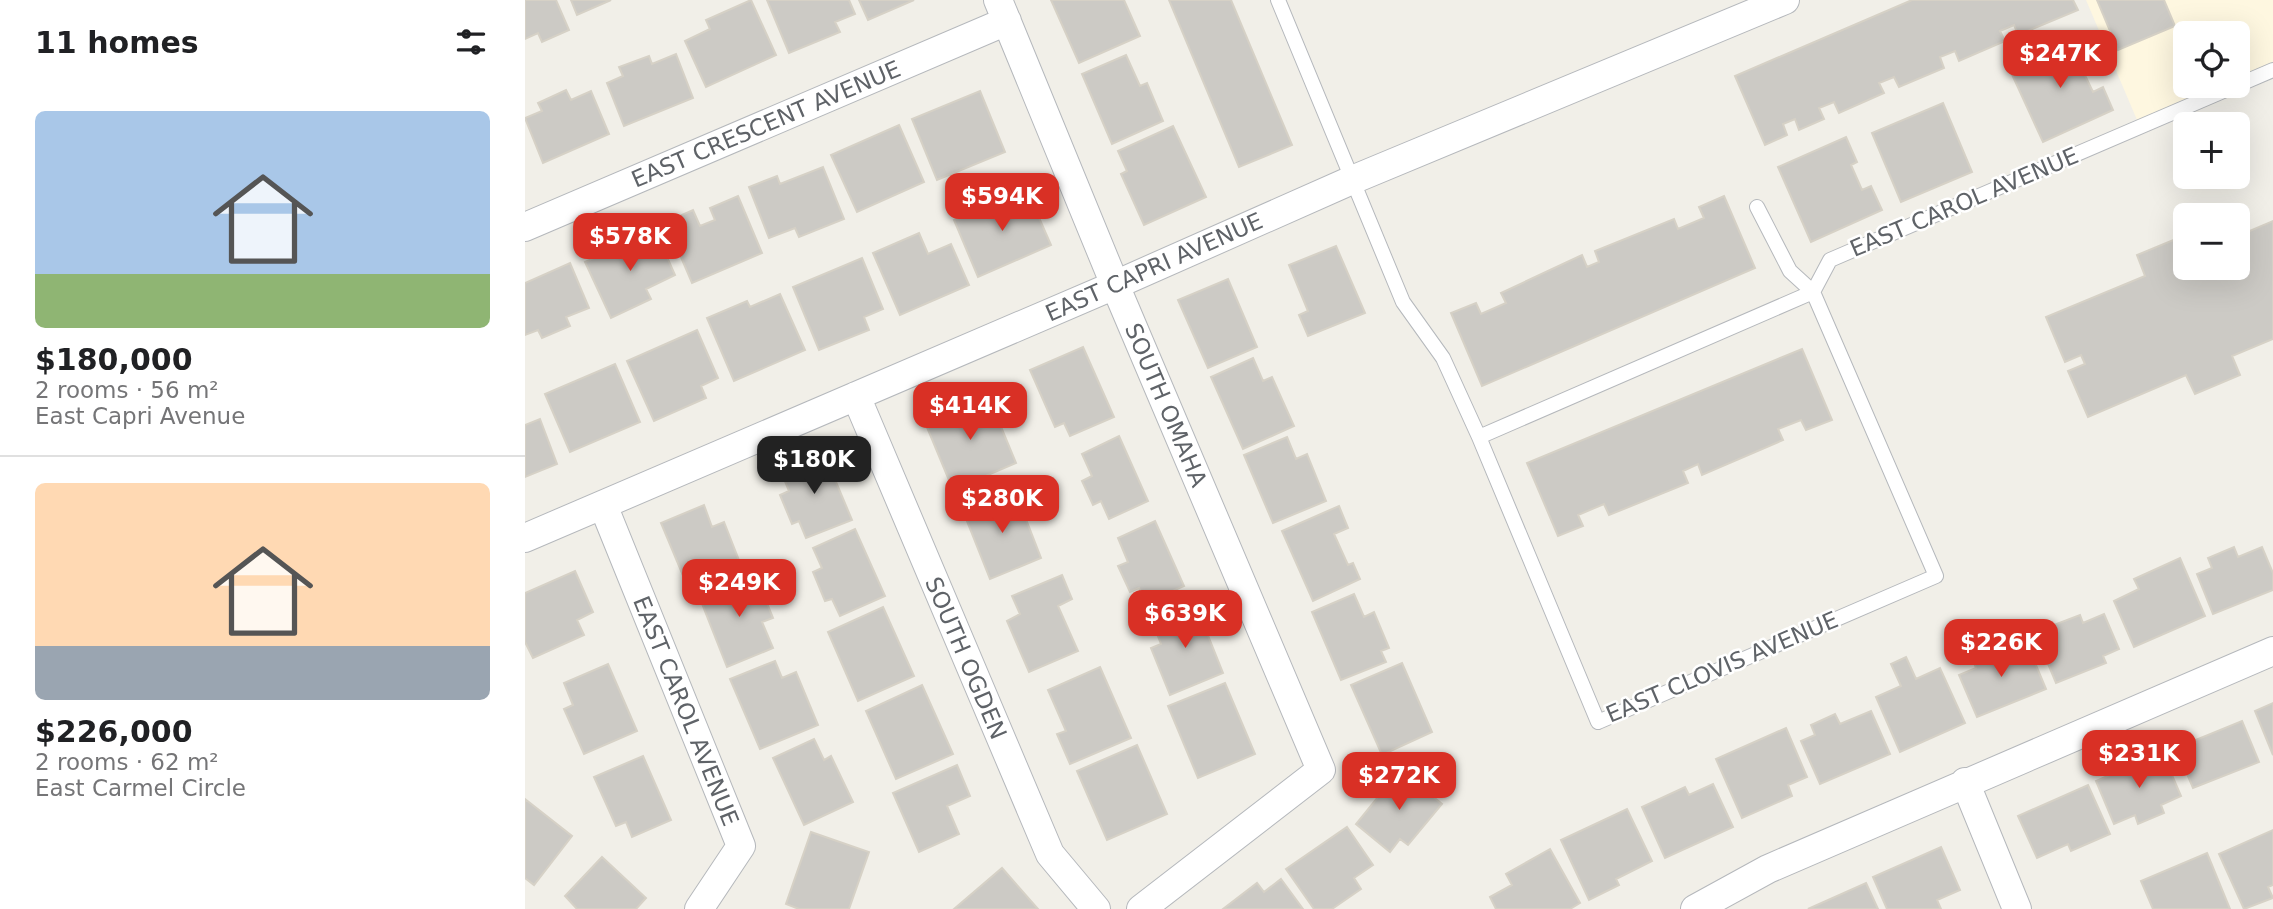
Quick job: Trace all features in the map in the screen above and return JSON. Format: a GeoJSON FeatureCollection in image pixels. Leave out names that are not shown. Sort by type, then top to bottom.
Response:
{"type":"FeatureCollection","features":[{"type":"Feature","properties":{"kind":"street","name":"EAST CAPRI AVENUE"},"geometry":{"type":"LineString","coordinates":[[525,538],[1115,285],[1352,180],[1785,0]]}},
{"type":"Feature","properties":{"kind":"street","name":"EAST CRESCENT AVENUE"},"geometry":{"type":"LineString","coordinates":[[525,227],[1002,10]]}},
{"type":"Feature","properties":{"kind":"street","name":"SOUTH OMAHA"},"geometry":{"type":"LineString","coordinates":[[1002,10],[1115,285],[1321,770],[1142,909]]}},
{"type":"Feature","properties":{"kind":"street","name":"SOUTH OGDEN"},"geometry":{"type":"LineString","coordinates":[[856,396],[1050,854],[1096,909]]}},
{"type":"Feature","properties":{"kind":"street","name":"EAST CAROL AVENUE"},"geometry":{"type":"LineString","coordinates":[[603,505],[741,846],[699,909]]}},
{"type":"Feature","properties":{"kind":"street"},"geometry":{"type":"LineString","coordinates":[[1695,909],[1768,869],[2273,650]]}},
{"type":"Feature","properties":{"kind":"street"},"geometry":{"type":"LineString","coordinates":[[1965,782],[2017,909]]}},
{"type":"Feature","properties":{"kind":"lane","name":"EAST CLOVIS AVENUE"},"geometry":{"type":"LineString","coordinates":[[1277,0],[1403,302],[1443,358],[1598,722],[1936,576],[1813,292],[1790,271],[1757,207]]}},
{"type":"Feature","properties":{"kind":"lane","name":"EAST CAROL AVENUE"},"geometry":{"type":"LineString","coordinates":[[2250,80],[2273,70]]}},
{"type":"Feature","properties":{"kind":"lane","name":"EAST CAROL AVENUE"},"geometry":{"type":"LineString","coordinates":[[1813,292],[1829,260],[2207,98]]}},
{"type":"Feature","properties":{"kind":"lane"},"geometry":{"type":"LineString","coordinates":[[1479,438],[1813,292]]}},
{"type":"Feature","properties":{"kind":"shaded area"},"geometry":{"type":"Polygon","coordinates":[[[2086,0],[2273,0],[2273,70],[2250,80],[2250,21],[2173,21],[2173,98],[2208,98],[2140,127],[2086,0]]]}},
{"type":"Feature","properties":{"kind":"building"},"geometry":{"type":"Polygon","coordinates":[[[525,0],[556,0],[569,30],[542,42],[538,33],[525,39],[525,0]]]}},
{"type":"Feature","properties":{"kind":"building"},"geometry":{"type":"Polygon","coordinates":[[[571,0],[611,0],[577,15],[571,0]]]}},
{"type":"Feature","properties":{"kind":"building"},"geometry":{"type":"Polygon","coordinates":[[[751,0],[776,55],[706,87],[685,41],[710,29],[706,20],[751,0]]]}},
{"type":"Feature","properties":{"kind":"building"},"geometry":{"type":"Polygon","coordinates":[[[767,0],[849,0],[855,14],[835,22],[840,32],[789,53],[767,0]]]}},
{"type":"Feature","properties":{"kind":"building"},"geometry":{"type":"Polygon","coordinates":[[[859,0],[914,0],[868,20],[859,0]]]}},
{"type":"Feature","properties":{"kind":"building"},"geometry":{"type":"Polygon","coordinates":[[[1051,0],[1124,0],[1140,36],[1079,63],[1051,0]]]}},
{"type":"Feature","properties":{"kind":"building"},"geometry":{"type":"Polygon","coordinates":[[[1169,0],[1231,0],[1292,145],[1239,167],[1169,0]]]}},
{"type":"Feature","properties":{"kind":"building"},"geometry":{"type":"Polygon","coordinates":[[[1912,0],[2073,0],[2078,10],[2018,35],[2014,25],[2000,31],[2005,41],[1959,61],[1955,51],[1940,57],[1944,68],[1899,87],[1894,77],[1879,83],[1884,93],[1839,113],[1834,102],[1819,108],[1824,119],[1799,130],[1795,119],[1783,124],[1787,135],[1765,145],[1735,76],[1912,0]]]}},
{"type":"Feature","properties":{"kind":"building"},"geometry":{"type":"Polygon","coordinates":[[[2097,0],[2164,0],[2173,27],[2118,50],[2097,0]]]}},
{"type":"Feature","properties":{"kind":"building"},"geometry":{"type":"Polygon","coordinates":[[[2081,36],[2092,62],[2081,67],[2093,92],[2103,87],[2113,110],[2043,142],[2009,68],[2081,36]]]}},
{"type":"Feature","properties":{"kind":"building"},"geometry":{"type":"Polygon","coordinates":[[[676,54],[693,98],[624,126],[607,83],[623,76],[619,67],[649,56],[652,64],[676,54]]]}},
{"type":"Feature","properties":{"kind":"building"},"geometry":{"type":"Polygon","coordinates":[[[1126,55],[1140,86],[1147,83],[1163,121],[1112,144],[1082,74],[1126,55]]]}},
{"type":"Feature","properties":{"kind":"building"},"geometry":{"type":"Polygon","coordinates":[[[566,90],[571,100],[591,91],[609,134],[543,163],[525,118],[542,111],[538,103],[566,90]]]}},
{"type":"Feature","properties":{"kind":"building"},"geometry":{"type":"Polygon","coordinates":[[[980,91],[1005,152],[937,180],[912,119],[980,91]]]}},
{"type":"Feature","properties":{"kind":"building"},"geometry":{"type":"Polygon","coordinates":[[[1943,103],[1972,172],[1901,202],[1872,133],[1943,103]]]}},
{"type":"Feature","properties":{"kind":"building"},"geometry":{"type":"Polygon","coordinates":[[[899,125],[924,182],[857,212],[831,155],[899,125]]]}},
{"type":"Feature","properties":{"kind":"building"},"geometry":{"type":"Polygon","coordinates":[[[1173,126],[1206,197],[1144,225],[1121,174],[1127,171],[1118,151],[1173,126]]]}},
{"type":"Feature","properties":{"kind":"building"},"geometry":{"type":"Polygon","coordinates":[[[1846,137],[1857,162],[1851,165],[1862,190],[1871,186],[1882,210],[1811,242],[1778,167],[1846,137]]]}},
{"type":"Feature","properties":{"kind":"building"},"geometry":{"type":"Polygon","coordinates":[[[823,167],[844,219],[799,237],[795,228],[769,238],[749,187],[777,176],[780,184],[823,167]]]}},
{"type":"Feature","properties":{"kind":"building"},"geometry":{"type":"Polygon","coordinates":[[[1026,188],[1051,245],[978,277],[954,220],[1026,188]]]}},
{"type":"Feature","properties":{"kind":"building"},"geometry":{"type":"Polygon","coordinates":[[[738,196],[762,253],[692,283],[666,222],[693,210],[700,226],[715,220],[710,208],[738,196]]]}},
{"type":"Feature","properties":{"kind":"building"},"geometry":{"type":"Polygon","coordinates":[[[1724,196],[1755,268],[1482,386],[1451,313],[1476,303],[1481,314],[1506,303],[1501,293],[1582,255],[1587,267],[1599,262],[1595,251],[1674,219],[1678,229],[1704,218],[1699,207],[1724,196]]]}},
{"type":"Feature","properties":{"kind":"building"},"geometry":{"type":"Polygon","coordinates":[[[2273,221],[2273,339],[2232,356],[2240,375],[2195,394],[2186,375],[2088,417],[2068,371],[2085,364],[2081,355],[2065,362],[2046,317],[2145,276],[2137,255],[2173,240],[2173,280],[2250,280],[2250,231],[2273,221]]]}},
{"type":"Feature","properties":{"kind":"building"},"geometry":{"type":"Polygon","coordinates":[[[655,230],[675,275],[646,289],[651,299],[611,318],[585,262],[655,230]]]}},
{"type":"Feature","properties":{"kind":"building"},"geometry":{"type":"Polygon","coordinates":[[[919,233],[928,254],[951,244],[969,285],[900,315],[873,253],[919,233]]]}},
{"type":"Feature","properties":{"kind":"building"},"geometry":{"type":"Polygon","coordinates":[[[1336,246],[1365,313],[1308,336],[1299,315],[1308,311],[1289,265],[1336,246]]]}},
{"type":"Feature","properties":{"kind":"building"},"geometry":{"type":"Polygon","coordinates":[[[862,258],[883,309],[864,317],[869,330],[819,350],[793,287],[862,258]]]}},
{"type":"Feature","properties":{"kind":"building"},"geometry":{"type":"Polygon","coordinates":[[[570,263],[589,308],[566,317],[570,326],[542,338],[538,330],[525,335],[525,283],[570,263]]]}},
{"type":"Feature","properties":{"kind":"building"},"geometry":{"type":"Polygon","coordinates":[[[1228,279],[1257,347],[1208,368],[1178,300],[1228,279]]]}},
{"type":"Feature","properties":{"kind":"building"},"geometry":{"type":"Polygon","coordinates":[[[780,294],[805,350],[734,381],[707,318],[747,301],[750,307],[780,294]]]}},
{"type":"Feature","properties":{"kind":"building"},"geometry":{"type":"Polygon","coordinates":[[[697,330],[718,378],[701,386],[706,398],[654,421],[627,361],[697,330]]]}},
{"type":"Feature","properties":{"kind":"building"},"geometry":{"type":"Polygon","coordinates":[[[1083,347],[1114,417],[1070,436],[1064,423],[1055,427],[1030,370],[1083,347]]]}},
{"type":"Feature","properties":{"kind":"building"},"geometry":{"type":"Polygon","coordinates":[[[1802,349],[1832,420],[1806,430],[1801,420],[1778,429],[1783,440],[1702,475],[1698,464],[1683,471],[1688,483],[1609,515],[1604,504],[1578,515],[1583,526],[1558,536],[1527,463],[1802,349]]]}},
{"type":"Feature","properties":{"kind":"building"},"geometry":{"type":"Polygon","coordinates":[[[1253,358],[1263,381],[1272,377],[1294,426],[1243,449],[1211,377],[1253,358]]]}},
{"type":"Feature","properties":{"kind":"building"},"geometry":{"type":"Polygon","coordinates":[[[615,364],[640,422],[570,452],[545,394],[615,364]]]}},
{"type":"Feature","properties":{"kind":"building"},"geometry":{"type":"Polygon","coordinates":[[[987,393],[1016,463],[953,490],[924,420],[987,393]]]}},
{"type":"Feature","properties":{"kind":"building"},"geometry":{"type":"Polygon","coordinates":[[[540,419],[557,464],[525,477],[525,425],[540,419]]]}},
{"type":"Feature","properties":{"kind":"building"},"geometry":{"type":"Polygon","coordinates":[[[1119,436],[1148,501],[1109,519],[1101,501],[1093,505],[1082,481],[1092,476],[1082,454],[1119,436]]]}},
{"type":"Feature","properties":{"kind":"building"},"geometry":{"type":"Polygon","coordinates":[[[1287,437],[1296,459],[1307,454],[1326,501],[1273,523],[1244,455],[1287,437]]]}},
{"type":"Feature","properties":{"kind":"building"},"geometry":{"type":"Polygon","coordinates":[[[823,451],[852,520],[806,538],[799,521],[792,524],[780,495],[789,491],[780,469],[823,451]]]}},
{"type":"Feature","properties":{"kind":"building"},"geometry":{"type":"Polygon","coordinates":[[[1015,491],[1041,558],[990,579],[963,511],[1015,491]]]}},
{"type":"Feature","properties":{"kind":"building"},"geometry":{"type":"Polygon","coordinates":[[[704,505],[712,527],[724,522],[742,568],[689,590],[661,523],[704,505]]]}},
{"type":"Feature","properties":{"kind":"building"},"geometry":{"type":"Polygon","coordinates":[[[1339,506],[1348,528],[1334,534],[1348,565],[1353,563],[1360,579],[1313,601],[1282,531],[1339,506]]]}},
{"type":"Feature","properties":{"kind":"building"},"geometry":{"type":"Polygon","coordinates":[[[1155,521],[1184,586],[1146,603],[1139,588],[1130,592],[1118,566],[1128,562],[1118,538],[1155,521]]]}},
{"type":"Feature","properties":{"kind":"building"},"geometry":{"type":"Polygon","coordinates":[[[855,529],[885,596],[840,616],[832,599],[825,601],[813,572],[822,568],[813,548],[855,529]]]}},
{"type":"Feature","properties":{"kind":"building"},"geometry":{"type":"Polygon","coordinates":[[[2234,547],[2238,557],[2262,547],[2273,573],[2273,590],[2213,614],[2197,574],[2212,568],[2208,558],[2234,547]]]}},
{"type":"Feature","properties":{"kind":"building"},"geometry":{"type":"Polygon","coordinates":[[[2180,558],[2205,616],[2134,647],[2114,601],[2139,589],[2134,579],[2180,558]]]}},
{"type":"Feature","properties":{"kind":"building"},"geometry":{"type":"Polygon","coordinates":[[[575,571],[593,612],[577,620],[584,635],[533,658],[525,642],[525,593],[575,571]]]}},
{"type":"Feature","properties":{"kind":"building"},"geometry":{"type":"Polygon","coordinates":[[[755,574],[773,618],[762,622],[773,648],[727,667],[699,596],[755,574]]]}},
{"type":"Feature","properties":{"kind":"building"},"geometry":{"type":"Polygon","coordinates":[[[1062,575],[1072,599],[1058,606],[1078,651],[1029,672],[1007,621],[1020,614],[1012,596],[1062,575]]]}},
{"type":"Feature","properties":{"kind":"building"},"geometry":{"type":"Polygon","coordinates":[[[1354,594],[1364,617],[1374,612],[1389,648],[1381,651],[1386,662],[1341,680],[1312,612],[1354,594]]]}},
{"type":"Feature","properties":{"kind":"building"},"geometry":{"type":"Polygon","coordinates":[[[1195,603],[1223,673],[1170,695],[1151,648],[1161,644],[1152,621],[1195,603]]]}},
{"type":"Feature","properties":{"kind":"building"},"geometry":{"type":"Polygon","coordinates":[[[883,607],[914,676],[858,701],[828,632],[883,607]]]}},
{"type":"Feature","properties":{"kind":"building"},"geometry":{"type":"Polygon","coordinates":[[[2104,614],[2119,649],[2103,656],[2106,663],[2056,683],[2039,642],[2054,636],[2051,626],[2080,615],[2083,623],[2104,614]]]}},
{"type":"Feature","properties":{"kind":"building"},"geometry":{"type":"Polygon","coordinates":[[[2000,646],[2004,655],[2028,646],[2046,689],[1977,717],[1959,675],[1976,668],[1972,658],[2000,646]]]}},
{"type":"Feature","properties":{"kind":"building"},"geometry":{"type":"Polygon","coordinates":[[[1906,657],[1916,679],[1940,668],[1965,723],[1900,752],[1876,697],[1901,686],[1891,664],[1906,657]]]}},
{"type":"Feature","properties":{"kind":"building"},"geometry":{"type":"Polygon","coordinates":[[[775,661],[782,678],[796,672],[818,725],[760,749],[730,679],[775,661]]]}},
{"type":"Feature","properties":{"kind":"building"},"geometry":{"type":"Polygon","coordinates":[[[1402,663],[1432,732],[1382,755],[1351,685],[1402,663]]]}},
{"type":"Feature","properties":{"kind":"building"},"geometry":{"type":"Polygon","coordinates":[[[608,664],[637,731],[584,754],[564,709],[573,705],[564,683],[608,664]]]}},
{"type":"Feature","properties":{"kind":"building"},"geometry":{"type":"Polygon","coordinates":[[[1100,667],[1131,738],[1070,764],[1057,734],[1066,731],[1048,690],[1100,667]]]}},
{"type":"Feature","properties":{"kind":"building"},"geometry":{"type":"Polygon","coordinates":[[[1225,683],[1255,754],[1198,778],[1168,706],[1225,683]]]}},
{"type":"Feature","properties":{"kind":"building"},"geometry":{"type":"Polygon","coordinates":[[[922,685],[953,754],[896,779],[866,711],[922,685]]]}},
{"type":"Feature","properties":{"kind":"building"},"geometry":{"type":"Polygon","coordinates":[[[2273,703],[2273,755],[2255,711],[2273,703]]]}},
{"type":"Feature","properties":{"kind":"building"},"geometry":{"type":"Polygon","coordinates":[[[1871,711],[1890,754],[1820,784],[1801,741],[1815,735],[1811,725],[1835,714],[1840,724],[1871,711]]]}},
{"type":"Feature","properties":{"kind":"building"},"geometry":{"type":"Polygon","coordinates":[[[2242,721],[2259,762],[2193,788],[2176,748],[2242,721]]]}},
{"type":"Feature","properties":{"kind":"building"},"geometry":{"type":"Polygon","coordinates":[[[1786,728],[1807,777],[1788,785],[1792,796],[1742,818],[1716,759],[1786,728]]]}},
{"type":"Feature","properties":{"kind":"building"},"geometry":{"type":"Polygon","coordinates":[[[814,739],[824,760],[831,756],[853,802],[804,825],[773,758],[814,739]]]}},
{"type":"Feature","properties":{"kind":"building"},"geometry":{"type":"Polygon","coordinates":[[[1137,745],[1167,814],[1107,840],[1077,771],[1137,745]]]}},
{"type":"Feature","properties":{"kind":"building"},"geometry":{"type":"Polygon","coordinates":[[[2162,752],[2181,796],[2161,805],[2164,813],[2138,824],[2135,815],[2114,824],[2096,781],[2162,752]]]}},
{"type":"Feature","properties":{"kind":"building"},"geometry":{"type":"Polygon","coordinates":[[[643,756],[671,820],[632,837],[626,822],[616,826],[594,777],[643,756]]]}},
{"type":"Feature","properties":{"kind":"building"},"geometry":{"type":"Polygon","coordinates":[[[957,765],[970,796],[947,806],[959,834],[919,852],[893,793],[957,765]]]}},
{"type":"Feature","properties":{"kind":"building"},"geometry":{"type":"Polygon","coordinates":[[[1400,770],[1442,804],[1408,845],[1400,839],[1390,852],[1356,824],[1400,770]]]}},
{"type":"Feature","properties":{"kind":"building"},"geometry":{"type":"Polygon","coordinates":[[[1713,784],[1733,827],[1665,858],[1642,807],[1685,787],[1689,795],[1713,784]]]}},
{"type":"Feature","properties":{"kind":"building"},"geometry":{"type":"Polygon","coordinates":[[[2088,785],[2110,834],[2071,851],[2068,844],[2037,858],[2018,816],[2088,785]]]}},
{"type":"Feature","properties":{"kind":"building"},"geometry":{"type":"Polygon","coordinates":[[[525,799],[572,836],[534,885],[525,878],[525,799]]]}},
{"type":"Feature","properties":{"kind":"building"},"geometry":{"type":"Polygon","coordinates":[[[1627,809],[1652,861],[1616,879],[1619,885],[1589,900],[1561,840],[1627,809]]]}},
{"type":"Feature","properties":{"kind":"building"},"geometry":{"type":"Polygon","coordinates":[[[1347,827],[1373,865],[1354,878],[1361,889],[1332,909],[1314,909],[1286,869],[1347,827]]]}},
{"type":"Feature","properties":{"kind":"building"},"geometry":{"type":"Polygon","coordinates":[[[2273,830],[2273,885],[2268,887],[2273,898],[2244,909],[2219,854],[2273,830]]]}},
{"type":"Feature","properties":{"kind":"building"},"geometry":{"type":"Polygon","coordinates":[[[811,832],[869,852],[849,909],[799,909],[786,904],[811,832]]]}},
{"type":"Feature","properties":{"kind":"building"},"geometry":{"type":"Polygon","coordinates":[[[1941,847],[1960,890],[1937,900],[1941,909],[1887,909],[1873,877],[1941,847]]]}},
{"type":"Feature","properties":{"kind":"building"},"geometry":{"type":"Polygon","coordinates":[[[1550,849],[1580,903],[1570,909],[1496,909],[1490,897],[1512,885],[1506,874],[1550,849]]]}},
{"type":"Feature","properties":{"kind":"building"},"geometry":{"type":"Polygon","coordinates":[[[2207,853],[2230,909],[2153,909],[2141,881],[2207,853]]]}},
{"type":"Feature","properties":{"kind":"building"},"geometry":{"type":"Polygon","coordinates":[[[602,857],[646,898],[636,909],[577,909],[565,896],[602,857]]]}},
{"type":"Feature","properties":{"kind":"building"},"geometry":{"type":"Polygon","coordinates":[[[1002,868],[1038,909],[954,909],[1002,868]]]}},
{"type":"Feature","properties":{"kind":"building"},"geometry":{"type":"Polygon","coordinates":[[[1281,879],[1303,909],[1223,909],[1257,883],[1264,892],[1281,879]]]}},
{"type":"Feature","properties":{"kind":"building"},"geometry":{"type":"Polygon","coordinates":[[[1866,883],[1878,909],[1808,909],[1866,883]]]}}]}
